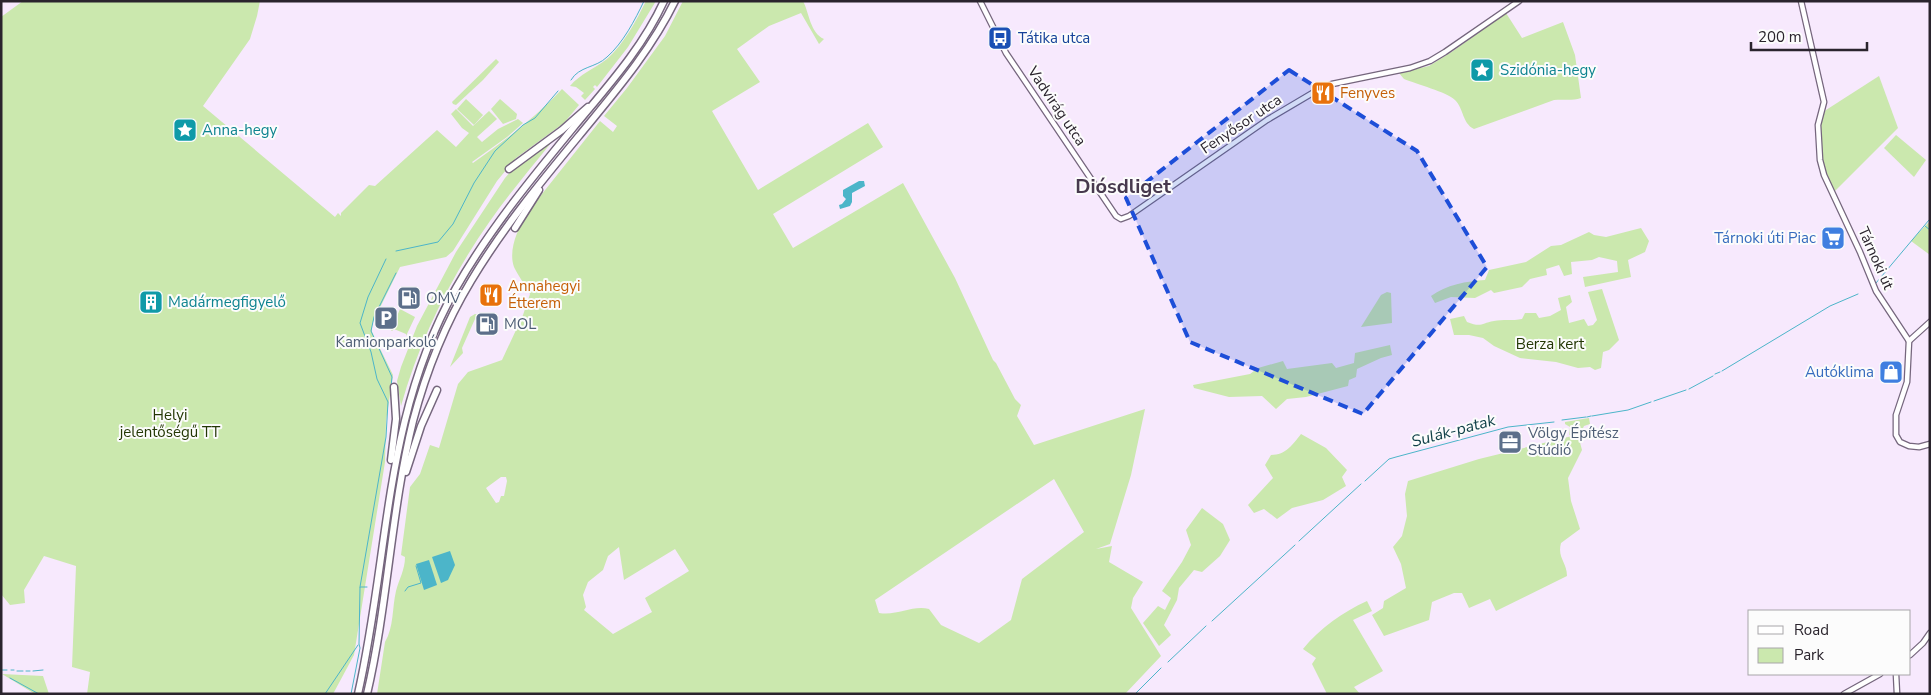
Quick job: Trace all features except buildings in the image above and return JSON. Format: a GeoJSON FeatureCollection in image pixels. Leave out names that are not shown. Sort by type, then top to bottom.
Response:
{"type":"FeatureCollection","features":[{"type":"Feature","properties":{"kind":"highway"},"geometry":{"type":"LineString","coordinates":[[358,694],[371,624],[392,474],[404,419],[426,350],[448,304],[477,253],[512,203],[643,40],[664,1]]}},
{"type":"Feature","properties":{"kind":"highway"},"geometry":{"type":"LineString","coordinates":[[367,694],[409,439],[418,404],[443,336],[470,282],[504,231],[544,177],[634,69],[656,38],[675,1]]}},
{"type":"Feature","properties":{"kind":"highway"},"geometry":{"type":"LineString","coordinates":[[509,169],[594,103]]}},
{"type":"Feature","properties":{"kind":"highway"},"geometry":{"type":"LineString","coordinates":[[515,228],[539,191],[544,177]]}},
{"type":"Feature","properties":{"kind":"highway"},"geometry":{"type":"LineString","coordinates":[[392,474],[391,461],[396,419],[394,386]]}},
{"type":"Feature","properties":{"kind":"highway"},"geometry":{"type":"LineString","coordinates":[[400,490],[418,433],[437,390]]}},
{"type":"Feature","properties":{"kind":"street","name":"Vadvirág utca"},"geometry":{"type":"LineString","coordinates":[[980,1],[1006,53],[1116,216],[1121,219]]}},
{"type":"Feature","properties":{"kind":"street","name":"Fenyősor utca"},"geometry":{"type":"LineString","coordinates":[[1121,219],[1130,216],[1267,120],[1310,94],[1332,84],[1410,68],[1437,57],[1519,1]]}},
{"type":"Feature","properties":{"kind":"street","name":"Tárnoki út"},"geometry":{"type":"LineString","coordinates":[[1802,1],[1824,102],[1824,108],[1820,113],[1818,125],[1820,160],[1824,175],[1876,291],[1909,341]]}},
{"type":"Feature","properties":{"kind":"street"},"geometry":{"type":"LineString","coordinates":[[1930,322],[1909,341],[1907,382],[1896,415],[1895,431],[1900,442],[1909,446],[1919,447],[1930,444]]}},
{"type":"Feature","properties":{"kind":"street"},"geometry":{"type":"LineString","coordinates":[[1911,653],[1929,635]]}},
{"type":"Feature","properties":{"kind":"street"},"geometry":{"type":"LineString","coordinates":[[1844,694],[1878,675]]}},
{"type":"Feature","properties":{"kind":"street"},"geometry":{"type":"LineString","coordinates":[[1896,675],[1898,694]]}},
{"type":"Feature","properties":{"kind":"highlighted area"},"geometry":{"type":"Polygon","coordinates":[[[1289,70],[1417,151],[1487,267],[1363,414],[1190,342],[1126,198],[1289,70]]]}},
{"type":"Feature","properties":{"kind":"green space","name":"Helyi jelentőségű TT"},"geometry":{"type":"Polygon","coordinates":[[[23,1],[260,1],[250,39],[203,106],[335,217],[338,213],[341,216],[341,213],[369,185],[375,186],[437,130],[456,147],[469,133],[462,128],[451,114],[456,109],[473,126],[489,111],[497,119],[477,137],[482,142],[498,129],[518,119],[523,123],[473,163],[508,137],[530,119],[562,89],[579,105],[564,123],[516,158],[497,181],[453,251],[446,257],[400,267],[372,324],[372,332],[393,375],[386,421],[385,462],[354,655],[333,694],[87,694],[90,672],[72,667],[76,566],[44,556],[24,590],[25,603],[10,605],[1,594],[1,17],[23,1]]]}},
{"type":"Feature","properties":{"kind":"green space"},"geometry":{"type":"Polygon","coordinates":[[[646,1],[656,1],[628,47],[597,87],[595,85],[593,87],[595,89],[585,100],[581,96],[584,93],[576,87],[570,86],[613,53],[629,32],[646,1]]]}},
{"type":"Feature","properties":{"kind":"green space"},"geometry":{"type":"Polygon","coordinates":[[[683,1],[803,1],[813,27],[819,36],[824,39],[819,44],[801,13],[769,26],[737,49],[760,82],[712,111],[758,190],[868,123],[883,147],[773,214],[793,248],[903,183],[955,278],[993,360],[1015,399],[1021,405],[1017,416],[1034,445],[1145,409],[1131,475],[1110,544],[1096,549],[1112,546],[1109,562],[1143,582],[1133,598],[1131,608],[1161,656],[1125,694],[377,694],[385,642],[390,630],[396,591],[405,562],[405,557],[401,555],[410,487],[420,474],[430,445],[439,448],[458,384],[468,372],[502,360],[523,315],[530,294],[515,270],[512,260],[513,247],[520,226],[526,214],[600,121],[613,132],[617,126],[604,116],[665,36],[683,1]],[[501,477],[486,488],[496,503],[499,502],[501,496],[504,496],[507,481],[506,477],[501,477]],[[1054,479],[875,600],[879,613],[886,614],[917,608],[929,609],[941,625],[979,643],[1011,620],[1022,579],[1084,532],[1054,479]],[[619,547],[608,556],[603,570],[588,582],[583,595],[586,607],[584,610],[613,634],[652,612],[645,598],[689,571],[675,549],[624,580],[619,547]]]}},
{"type":"Feature","properties":{"kind":"green space"},"geometry":{"type":"Polygon","coordinates":[[[1506,13],[1522,38],[1563,22],[1575,55],[1581,98],[1554,100],[1474,129],[1467,123],[1458,104],[1451,97],[1404,79],[1399,73],[1429,66],[1506,13]]]}},
{"type":"Feature","properties":{"kind":"green space"},"geometry":{"type":"Polygon","coordinates":[[[496,59],[499,62],[483,80],[456,105],[453,104],[452,102],[496,59]]]}},
{"type":"Feature","properties":{"kind":"green space"},"geometry":{"type":"Polygon","coordinates":[[[1879,76],[1898,128],[1835,191],[1823,162],[1820,139],[1822,118],[1826,110],[1879,76]]]}},
{"type":"Feature","properties":{"kind":"green space"},"geometry":{"type":"Polygon","coordinates":[[[466,99],[483,115],[474,125],[457,109],[466,99]]]}},
{"type":"Feature","properties":{"kind":"green space"},"geometry":{"type":"Polygon","coordinates":[[[500,99],[517,114],[516,119],[503,124],[491,109],[500,99]]]}},
{"type":"Feature","properties":{"kind":"green space"},"geometry":{"type":"Polygon","coordinates":[[[1896,135],[1926,160],[1914,177],[1884,148],[1896,135]]]}},
{"type":"Feature","properties":{"kind":"green space"},"geometry":{"type":"Polygon","coordinates":[[[551,143],[497,211],[475,243],[449,287],[417,357],[401,406],[397,381],[401,367],[417,326],[456,252],[505,178],[517,164],[551,143]]]}},
{"type":"Feature","properties":{"kind":"green space"},"geometry":{"type":"Polygon","coordinates":[[[1928,223],[1930,224],[1930,255],[1911,241],[1928,223]]]}},
{"type":"Feature","properties":{"kind":"green space"},"geometry":{"type":"Polygon","coordinates":[[[1641,228],[1649,241],[1645,252],[1628,260],[1631,277],[1585,287],[1583,277],[1618,272],[1617,261],[1599,257],[1592,260],[1571,262],[1572,274],[1564,276],[1559,265],[1546,269],[1547,275],[1530,279],[1522,287],[1494,293],[1491,290],[1475,298],[1451,297],[1435,303],[1431,296],[1457,284],[1485,280],[1489,270],[1526,262],[1551,246],[1561,245],[1589,232],[1606,237],[1641,228]]]}},
{"type":"Feature","properties":{"kind":"green space","name":"Berza kert"},"geometry":{"type":"Polygon","coordinates":[[[1602,289],[1619,340],[1609,350],[1603,352],[1601,368],[1595,370],[1590,367],[1578,368],[1556,362],[1520,358],[1494,346],[1483,338],[1469,335],[1454,335],[1450,319],[1464,316],[1467,322],[1479,325],[1497,320],[1522,319],[1525,313],[1536,313],[1539,318],[1550,316],[1561,310],[1558,298],[1570,295],[1572,302],[1566,307],[1569,323],[1584,319],[1588,326],[1593,325],[1597,320],[1588,292],[1602,289]]]}},
{"type":"Feature","properties":{"kind":"green space"},"geometry":{"type":"Polygon","coordinates":[[[1387,292],[1391,293],[1392,323],[1361,327],[1381,295],[1387,292]]]}},
{"type":"Feature","properties":{"kind":"green space"},"geometry":{"type":"Polygon","coordinates":[[[400,309],[415,317],[406,336],[406,334],[394,329],[391,330],[400,309]]]}},
{"type":"Feature","properties":{"kind":"green space"},"geometry":{"type":"Polygon","coordinates":[[[475,314],[480,315],[477,321],[475,319],[462,348],[463,353],[450,367],[470,317],[475,314]]]}},
{"type":"Feature","properties":{"kind":"green space"},"geometry":{"type":"Polygon","coordinates":[[[1390,345],[1392,355],[1357,369],[1356,377],[1349,380],[1348,386],[1306,397],[1287,399],[1276,409],[1262,396],[1229,397],[1194,388],[1193,385],[1250,374],[1258,368],[1283,361],[1287,369],[1332,363],[1336,368],[1354,363],[1355,353],[1390,345]]]}},
{"type":"Feature","properties":{"kind":"green space"},"geometry":{"type":"Polygon","coordinates":[[[1589,418],[1590,424],[1584,426],[1581,436],[1578,435],[1582,450],[1568,478],[1571,501],[1580,529],[1561,543],[1560,553],[1567,576],[1496,611],[1490,599],[1469,608],[1462,593],[1454,593],[1432,602],[1429,620],[1384,636],[1372,615],[1383,608],[1384,601],[1406,588],[1401,564],[1393,547],[1402,536],[1407,516],[1405,494],[1408,481],[1479,459],[1572,436],[1569,435],[1570,427],[1565,422],[1589,418]]]}},
{"type":"Feature","properties":{"kind":"green space"},"geometry":{"type":"Polygon","coordinates":[[[1301,434],[1326,448],[1347,470],[1342,477],[1346,486],[1323,500],[1292,508],[1277,519],[1264,509],[1254,513],[1248,505],[1273,478],[1265,465],[1271,455],[1285,451],[1301,434]]]}},
{"type":"Feature","properties":{"kind":"green space"},"geometry":{"type":"Polygon","coordinates":[[[1202,508],[1223,524],[1230,540],[1220,556],[1202,572],[1194,570],[1179,588],[1177,600],[1164,625],[1171,635],[1159,646],[1143,623],[1158,606],[1165,610],[1171,598],[1162,591],[1191,545],[1186,530],[1202,508]]]}},
{"type":"Feature","properties":{"kind":"green space"},"geometry":{"type":"Polygon","coordinates":[[[1367,601],[1372,611],[1353,620],[1383,671],[1354,687],[1360,694],[1327,694],[1312,664],[1316,658],[1303,649],[1332,621],[1367,601]]]}},
{"type":"Feature","properties":{"kind":"green space"},"geometry":{"type":"Polygon","coordinates":[[[2,674],[43,676],[49,694],[35,694],[2,674]]]}},
{"type":"Feature","properties":{"kind":"water"},"geometry":{"type":"Polygon","coordinates":[[[859,181],[864,181],[865,186],[852,193],[850,206],[840,209],[839,205],[846,199],[843,196],[843,190],[859,181]]]}},
{"type":"Feature","properties":{"kind":"water"},"geometry":{"type":"Polygon","coordinates":[[[450,551],[455,565],[448,580],[441,583],[432,557],[450,551]]]}},
{"type":"Feature","properties":{"kind":"water"},"geometry":{"type":"Polygon","coordinates":[[[429,560],[437,585],[424,590],[416,564],[429,560]]]}},
{"type":"Feature","properties":{"kind":"waterway"},"geometry":{"type":"LineString","coordinates":[[571,80],[578,72],[603,61],[613,51],[628,31],[644,1]]}},
{"type":"Feature","properties":{"kind":"waterway"},"geometry":{"type":"LineString","coordinates":[[396,251],[438,242],[453,224],[474,183],[495,151],[523,125],[535,118],[558,91]]}},
{"type":"Feature","properties":{"kind":"waterway"},"geometry":{"type":"LineString","coordinates":[[1876,283],[1929,220]]}},
{"type":"Feature","properties":{"kind":"waterway"},"geometry":{"type":"LineString","coordinates":[[1925,226],[1930,230]]}},
{"type":"Feature","properties":{"kind":"waterway"},"geometry":{"type":"LineString","coordinates":[[360,587],[386,437],[388,402],[377,379],[371,352],[360,323],[368,297],[386,259]]}},
{"type":"Feature","properties":{"kind":"waterway"},"geometry":{"type":"LineString","coordinates":[[391,387],[392,377],[371,331],[374,317],[396,273]]}},
{"type":"Feature","properties":{"kind":"waterway","name":"Sulák-patak"},"geometry":{"type":"LineString","coordinates":[[1722,371],[1830,306],[1858,294]]}},
{"type":"Feature","properties":{"kind":"waterway","name":"Sulák-patak"},"geometry":{"type":"LineString","coordinates":[[1715,374],[1720,372]]}},
{"type":"Feature","properties":{"kind":"waterway","name":"Sulák-patak"},"geometry":{"type":"LineString","coordinates":[[1689,389],[1713,376]]}},
{"type":"Feature","properties":{"kind":"waterway","name":"Sulák-patak"},"geometry":{"type":"LineString","coordinates":[[1654,401],[1686,390]]}},
{"type":"Feature","properties":{"kind":"waterway","name":"Sulák-patak"},"geometry":{"type":"LineString","coordinates":[[1592,416],[1628,410],[1651,402]]}},
{"type":"Feature","properties":{"kind":"waterway","name":"Sulák-patak"},"geometry":{"type":"LineString","coordinates":[[1587,417],[1591,416]]}},
{"type":"Feature","properties":{"kind":"waterway","name":"Sulák-patak"},"geometry":{"type":"LineString","coordinates":[[1562,420],[1586,417]]}},
{"type":"Feature","properties":{"kind":"waterway","name":"Sulák-patak"},"geometry":{"type":"LineString","coordinates":[[1365,481],[1389,459],[1508,427],[1554,422]]}},
{"type":"Feature","properties":{"kind":"waterway"},"geometry":{"type":"LineString","coordinates":[[1299,541],[1361,484]]}},
{"type":"Feature","properties":{"kind":"waterway","name":"Sulák-patak"},"geometry":{"type":"LineString","coordinates":[[1212,621],[1295,545]]}},
{"type":"Feature","properties":{"kind":"waterway"},"geometry":{"type":"LineString","coordinates":[[405,591],[408,587],[421,583],[416,566]]}},
{"type":"Feature","properties":{"kind":"waterway"},"geometry":{"type":"LineString","coordinates":[[351,694],[360,648],[360,587],[367,587]]}},
{"type":"Feature","properties":{"kind":"waterway","name":"Sulák-patak"},"geometry":{"type":"LineString","coordinates":[[1168,662],[1206,626]]}},
{"type":"Feature","properties":{"kind":"waterway"},"geometry":{"type":"LineString","coordinates":[[325,694],[358,645]]}},
{"type":"Feature","properties":{"kind":"waterway","name":"Sulák-patak"},"geometry":{"type":"LineString","coordinates":[[1135,694],[1161,668]]}},
{"type":"Feature","properties":{"kind":"waterway"},"geometry":{"type":"LineString","coordinates":[[2,670],[7,670]]}},
{"type":"Feature","properties":{"kind":"waterway"},"geometry":{"type":"LineString","coordinates":[[33,671],[43,670]]}},
{"type":"Feature","properties":{"kind":"waterway"},"geometry":{"type":"LineString","coordinates":[[17,671],[23,671]]}},
{"type":"Feature","properties":{"kind":"waterway"},"geometry":{"type":"LineString","coordinates":[[10,678],[39,694]]}},
{"type":"Feature","properties":{"kind":"place","name":"Tátika utca"},"geometry":{"type":"Point","coordinates":[1000,38]}},
{"type":"Feature","properties":{"kind":"place","name":"Szidónia-hegy"},"geometry":{"type":"Point","coordinates":[1482,70]}},
{"type":"Feature","properties":{"kind":"place","name":"Fenyves"},"geometry":{"type":"Point","coordinates":[1323,93]}},
{"type":"Feature","properties":{"kind":"place","name":"Anna-hegy"},"geometry":{"type":"Point","coordinates":[185,130]}},
{"type":"Feature","properties":{"kind":"place","name":"Tárnoki úti Piac"},"geometry":{"type":"Point","coordinates":[1833,238]}},
{"type":"Feature","properties":{"kind":"place","name":"Annahegyi Étterem"},"geometry":{"type":"Point","coordinates":[491,295]}},
{"type":"Feature","properties":{"kind":"place","name":"OMV"},"geometry":{"type":"Point","coordinates":[409,298]}},
{"type":"Feature","properties":{"kind":"place","name":"Madármegfigyelő"},"geometry":{"type":"Point","coordinates":[151,302]}},
{"type":"Feature","properties":{"kind":"place","name":"Kamionparkoló"},"geometry":{"type":"Point","coordinates":[386,318]}},
{"type":"Feature","properties":{"kind":"place","name":"MOL"},"geometry":{"type":"Point","coordinates":[487,324]}},
{"type":"Feature","properties":{"kind":"place","name":"Autóklima"},"geometry":{"type":"Point","coordinates":[1891,372]}},
{"type":"Feature","properties":{"kind":"place","name":"Völgy Építész Stúdió"},"geometry":{"type":"Point","coordinates":[1510,442]}},
{"type":"Feature","properties":{"kind":"district","name":"Diósdliget"},"geometry":{"type":"Point","coordinates":[1123,186]}}]}
